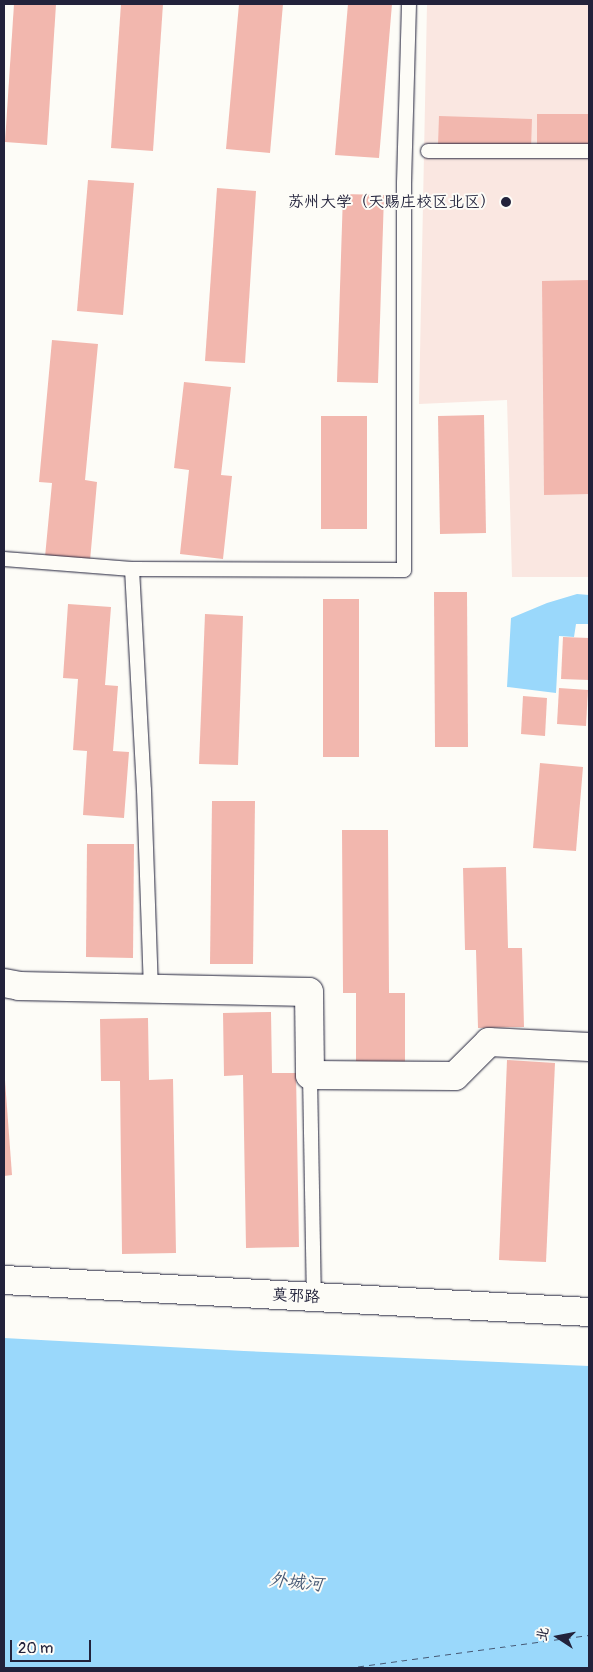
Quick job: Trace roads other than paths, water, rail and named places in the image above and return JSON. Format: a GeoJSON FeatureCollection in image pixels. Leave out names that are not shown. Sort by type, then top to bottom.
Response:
{"type":"FeatureCollection","features":[{"type":"Feature","properties":{"kind":"street"},"geometry":{"type":"LineString","coordinates":[[4,983],[18,986],[309,992],[310,1076],[455,1076],[489,1042],[589,1047]]}},
{"type":"Feature","properties":{"kind":"street","name":"莫邪路"},"geometry":{"type":"LineString","coordinates":[[4,1280],[589,1312]]}},
{"type":"Feature","properties":{"kind":"lane"},"geometry":{"type":"LineString","coordinates":[[4,559],[132,569],[404,570],[404,183],[409,4]]}},
{"type":"Feature","properties":{"kind":"lane"},"geometry":{"type":"LineString","coordinates":[[428,151],[589,151]]}},
{"type":"Feature","properties":{"kind":"lane"},"geometry":{"type":"LineString","coordinates":[[132,569],[144,790],[151,989]]}},
{"type":"Feature","properties":{"kind":"lane"},"geometry":{"type":"LineString","coordinates":[[310,1076],[314,1297]]}},
{"type":"Feature","properties":{"kind":"water"},"geometry":{"type":"Polygon","coordinates":[[[577,594],[589,595],[589,624],[576,624],[574,637],[559,636],[556,693],[507,687],[511,618],[547,603],[577,594]]]}},
{"type":"Feature","properties":{"kind":"water","name":"外城河"},"geometry":{"type":"Polygon","coordinates":[[[4,1338],[244,1351],[589,1366],[589,1668],[4,1668],[4,1338]]]}},
{"type":"Feature","properties":{"kind":"place","name":"苏州大学（天赐庄校区北区）"},"geometry":{"type":"Point","coordinates":[506,202]}}]}
